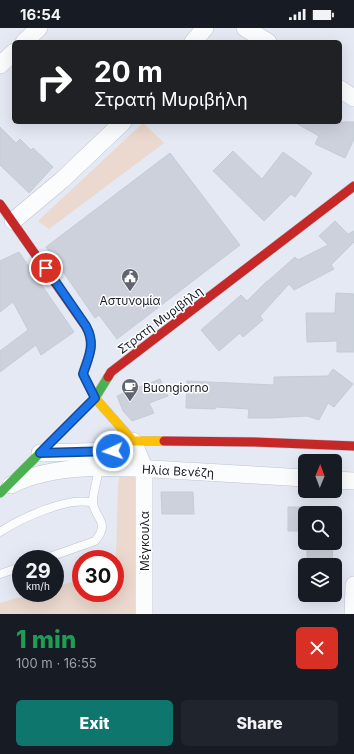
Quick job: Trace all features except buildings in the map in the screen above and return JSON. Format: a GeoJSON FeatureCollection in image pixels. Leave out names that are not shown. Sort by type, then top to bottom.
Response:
{"type":"FeatureCollection","features":[{"type":"Feature","properties":{"kind":"street"},"geometry":{"type":"LineString","coordinates":[[26,40],[39,28]]}},
{"type":"Feature","properties":{"kind":"street"},"geometry":{"type":"LineString","coordinates":[[195,40],[205,28]]}},
{"type":"Feature","properties":{"kind":"street"},"geometry":{"type":"LineString","coordinates":[[245,28],[265,40]]}},
{"type":"Feature","properties":{"kind":"street"},"geometry":{"type":"LineString","coordinates":[[0,65],[12,54]]}},
{"type":"Feature","properties":{"kind":"street"},"geometry":{"type":"LineString","coordinates":[[342,90],[354,98]]}},
{"type":"Feature","properties":{"kind":"street"},"geometry":{"type":"LineString","coordinates":[[13,221],[62,180],[121,124]]}},
{"type":"Feature","properties":{"kind":"street","name":"Στρατή Μυριβήλη"},"geometry":{"type":"LineString","coordinates":[[3,491],[95,398],[111,372],[354,186]]}},
{"type":"Feature","properties":{"kind":"street"},"geometry":{"type":"LineString","coordinates":[[0,204],[86,326],[92,345],[83,374],[95,398],[133,442],[144,468]]}},
{"type":"Feature","properties":{"kind":"street"},"geometry":{"type":"LineString","coordinates":[[40,453],[113,451],[133,442],[255,442],[354,446]]}},
{"type":"Feature","properties":{"kind":"street","name":"Ηλία Βενέζη"},"geometry":{"type":"LineString","coordinates":[[3,491],[25,478],[43,473],[73,468],[144,468],[298,478]]}},
{"type":"Feature","properties":{"kind":"street","name":"Μέγκουλα"},"geometry":{"type":"LineString","coordinates":[[144,468],[144,614]]}},
{"type":"Feature","properties":{"kind":"street"},"geometry":{"type":"LineString","coordinates":[[342,480],[354,481]]}},
{"type":"Feature","properties":{"kind":"street"},"geometry":{"type":"LineString","coordinates":[[353,614],[354,585]]}},
{"type":"Feature","properties":{"kind":"lane"},"geometry":{"type":"LineString","coordinates":[[64,552],[95,541],[100,535],[102,525],[93,503],[99,468]]}},
{"type":"Feature","properties":{"kind":"lane"},"geometry":{"type":"LineString","coordinates":[[0,532],[47,509],[78,501],[93,503]]}},
{"type":"Feature","properties":{"kind":"lane"},"geometry":{"type":"LineString","coordinates":[[0,574],[12,570]]}},
{"type":"Feature","properties":{"kind":"shaded area"},"geometry":{"type":"Polygon","coordinates":[[[142,124],[144,124],[164,143],[49,229],[38,221],[142,124]]]}},
{"type":"Feature","properties":{"kind":"shaded area"},"geometry":{"type":"Polygon","coordinates":[[[121,468],[144,468],[144,614],[0,614],[0,603],[12,599],[12,602],[64,602],[64,584],[72,582],[72,602],[124,602],[124,550],[116,550],[118,485],[121,468]]]}},
{"type":"Feature","properties":{"kind":"traffic: fast"},"geometry":{"type":"LineString","coordinates":[[0,493],[95,398],[108,377]]}},
{"type":"Feature","properties":{"kind":"traffic: slow"},"geometry":{"type":"LineString","coordinates":[[89,333],[90,349],[83,374],[95,398],[133,441],[164,441]]}},
{"type":"Feature","properties":{"kind":"traffic: jam"},"geometry":{"type":"LineString","coordinates":[[108,377],[111,372],[354,186]]}},
{"type":"Feature","properties":{"kind":"traffic: jam"},"geometry":{"type":"LineString","coordinates":[[0,204],[89,333]]}},
{"type":"Feature","properties":{"kind":"traffic: jam"},"geometry":{"type":"LineString","coordinates":[[164,441],[255,442],[354,446]]}},
{"type":"Feature","properties":{"kind":"place","name":"Αστυνομία"},"geometry":{"type":"Point","coordinates":[130,292]}},
{"type":"Feature","properties":{"kind":"place","name":"Buongiorno"},"geometry":{"type":"Point","coordinates":[130,402]}},
{"type":"Feature","properties":{"kind":"route"},"geometry":{"type":"LineString","coordinates":[[46,268],[86,326],[90,335],[92,345],[83,374],[95,398],[40,453],[113,451]]}}]}
